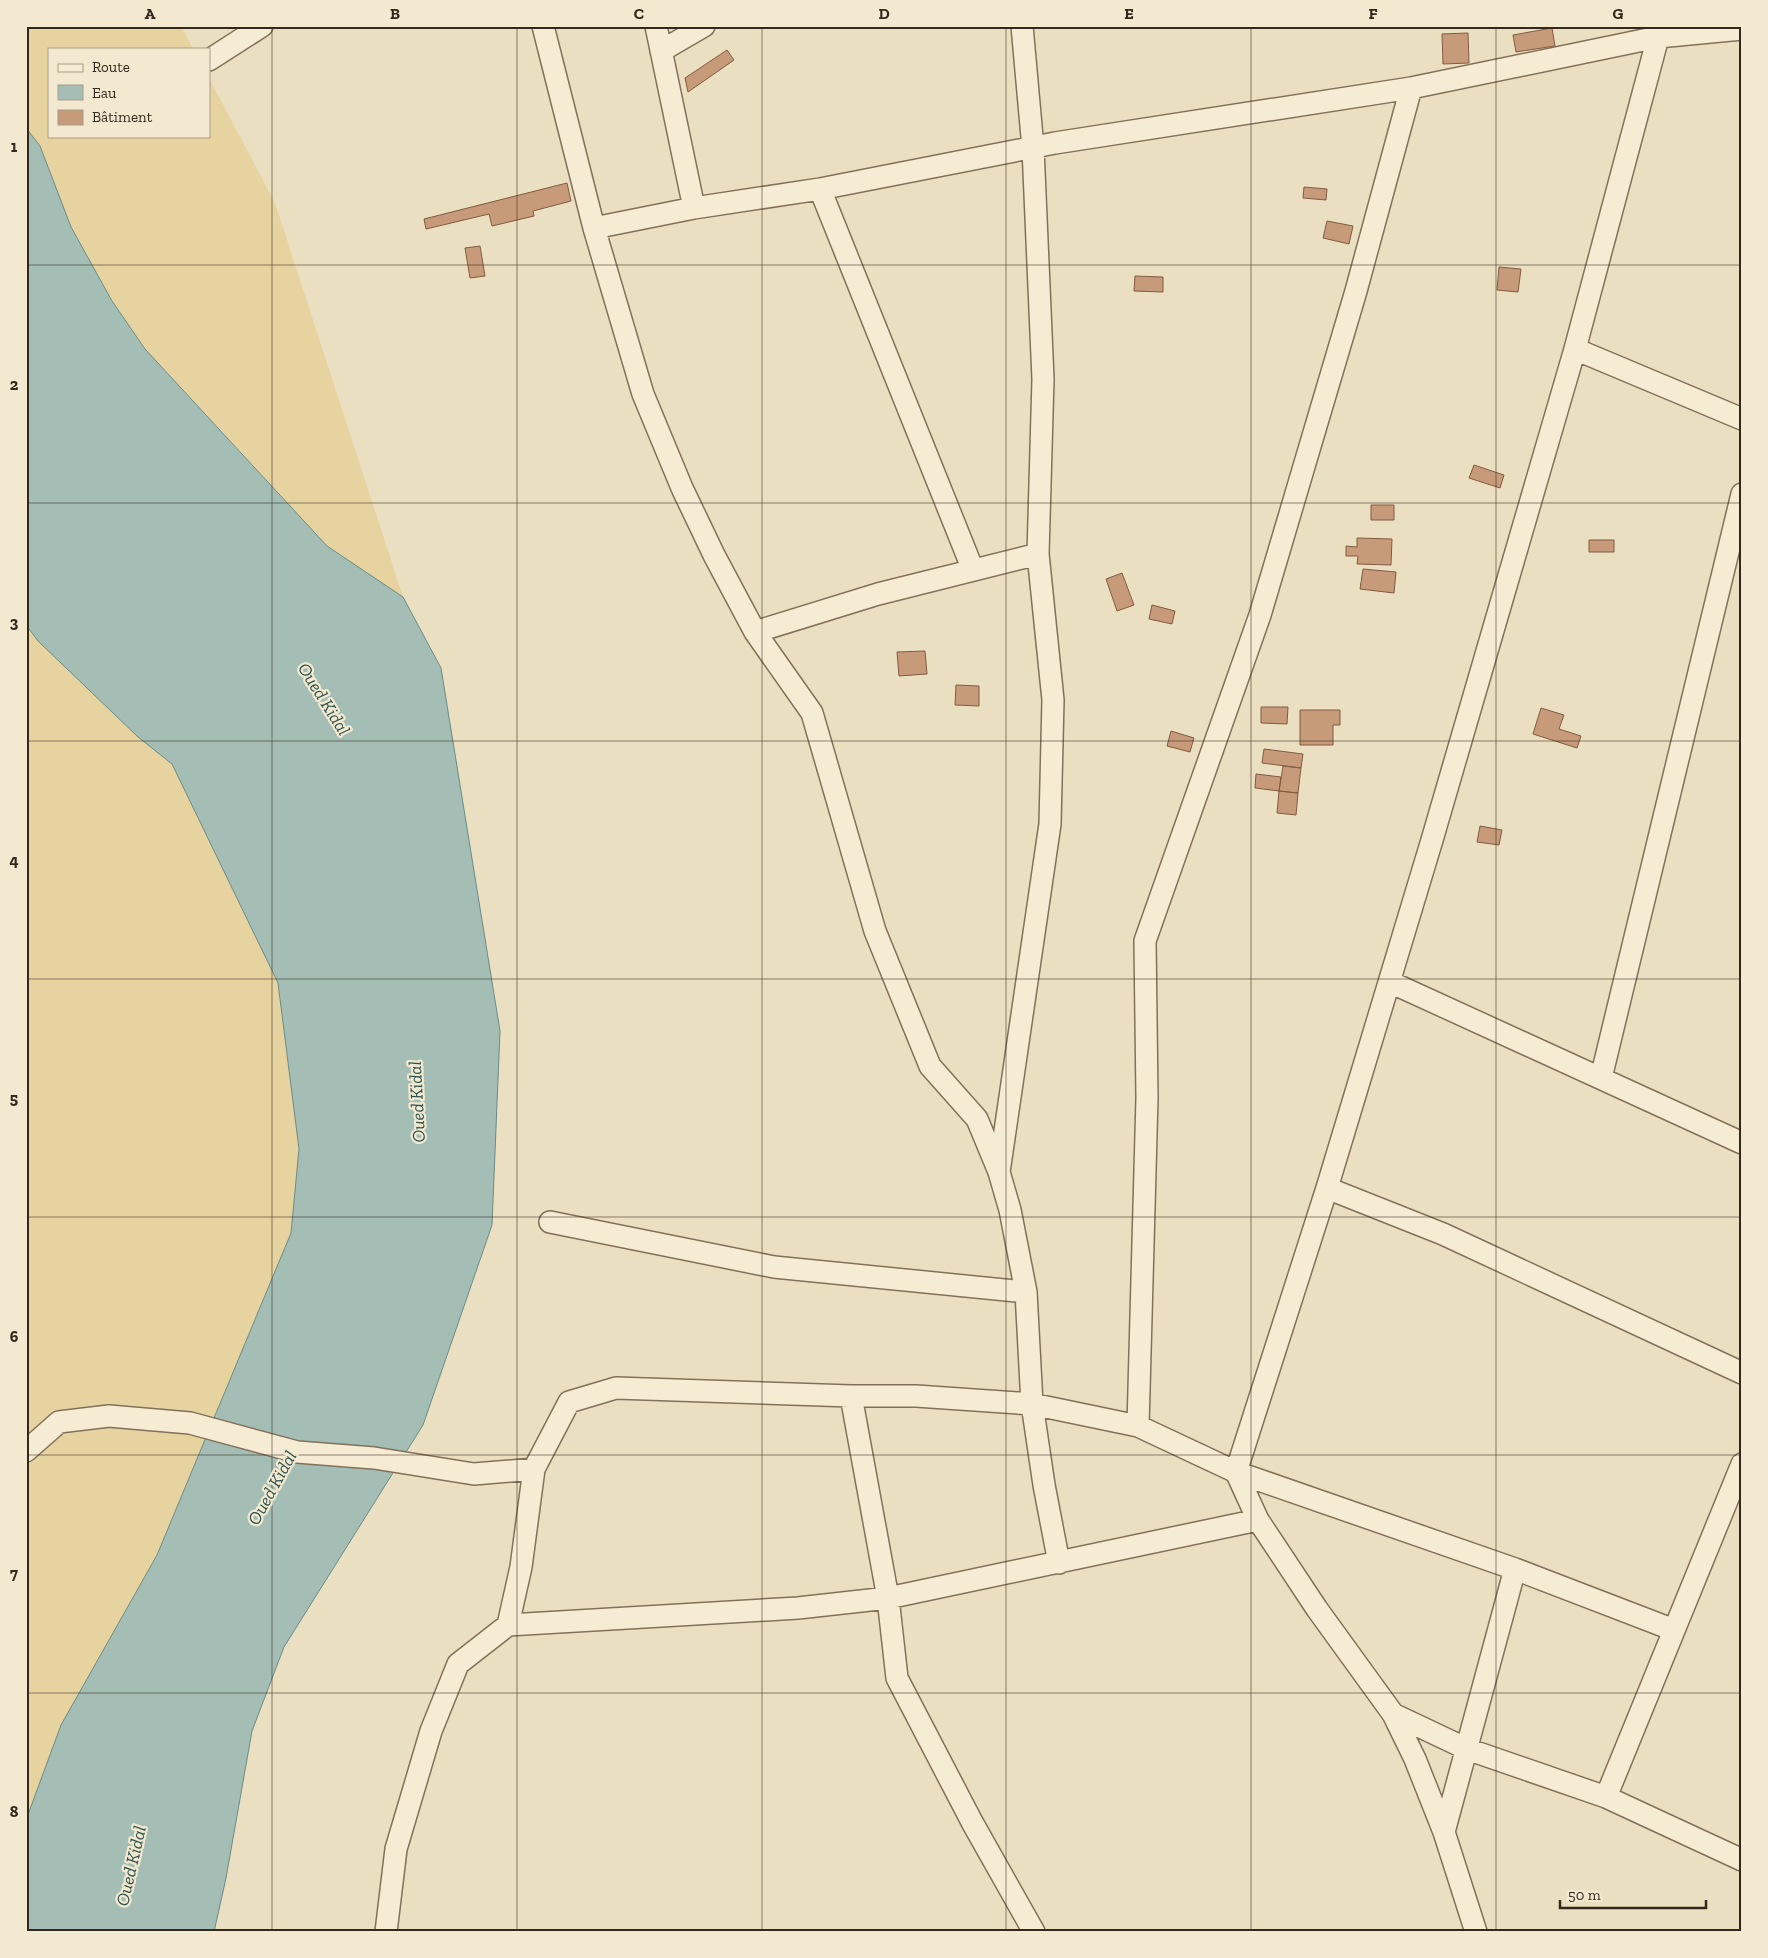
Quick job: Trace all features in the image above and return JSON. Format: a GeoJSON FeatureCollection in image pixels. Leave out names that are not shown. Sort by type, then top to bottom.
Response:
{"type":"FeatureCollection","features":[{"type":"Feature","properties":{"kind":"street"},"geometry":{"type":"LineString","coordinates":[[210,59],[262,26]]}},
{"type":"Feature","properties":{"kind":"street"},"geometry":{"type":"LineString","coordinates":[[543,26],[594,228],[643,394],[682,488],[714,555],[755,632],[812,713],[875,931],[930,1066],[977,1118],[999,1172],[1010,1210],[1026,1292],[1032,1404],[1044,1485],[1059,1563]]}},
{"type":"Feature","properties":{"kind":"street"},"geometry":{"type":"LineString","coordinates":[[656,26],[694,208]]}},
{"type":"Feature","properties":{"kind":"street"},"geometry":{"type":"LineString","coordinates":[[661,51],[704,26]]}},
{"type":"Feature","properties":{"kind":"street"},"geometry":{"type":"LineString","coordinates":[[999,1172],[1050,824],[1052,700],[1038,554],[1043,379],[1033,148],[1022,26]]}},
{"type":"Feature","properties":{"kind":"street"},"geometry":{"type":"LineString","coordinates":[[594,228],[694,208],[820,189],[1033,148],[1411,88],[1660,32],[1742,29]]}},
{"type":"Feature","properties":{"kind":"street"},"geometry":{"type":"LineString","coordinates":[[1476,1932],[1444,1832],[1415,1759],[1393,1714],[1317,1609],[1258,1520],[1236,1472],[1327,1188],[1390,982],[1576,349],[1660,32]]}},
{"type":"Feature","properties":{"kind":"street"},"geometry":{"type":"LineString","coordinates":[[1138,1426],[1148,1098],[1145,941],[1260,615],[1356,291],[1411,88]]}},
{"type":"Feature","properties":{"kind":"street"},"geometry":{"type":"LineString","coordinates":[[820,189],[973,570]]}},
{"type":"Feature","properties":{"kind":"street"},"geometry":{"type":"LineString","coordinates":[[1576,349],[1742,419]]}},
{"type":"Feature","properties":{"kind":"street"},"geometry":{"type":"LineString","coordinates":[[1601,1078],[1742,494]]}},
{"type":"Feature","properties":{"kind":"street"},"geometry":{"type":"LineString","coordinates":[[755,632],[878,594],[1038,554]]}},
{"type":"Feature","properties":{"kind":"street"},"geometry":{"type":"LineString","coordinates":[[1390,982],[1742,1143]]}},
{"type":"Feature","properties":{"kind":"street"},"geometry":{"type":"LineString","coordinates":[[1327,1188],[1444,1234],[1742,1373]]}},
{"type":"Feature","properties":{"kind":"street"},"geometry":{"type":"LineString","coordinates":[[550,1222],[774,1267],[1026,1292]]}},
{"type":"Feature","properties":{"kind":"street"},"geometry":{"type":"LineString","coordinates":[[508,1626],[521,1567],[534,1469],[569,1402],[616,1388],[851,1396],[916,1396],[1032,1404],[1138,1426],[1236,1472],[1515,1569],[1674,1630]]}},
{"type":"Feature","properties":{"kind":"street"},"geometry":{"type":"LineString","coordinates":[[851,1396],[888,1598],[897,1678],[972,1822],[1034,1932]]}},
{"type":"Feature","properties":{"kind":"street"},"geometry":{"type":"LineString","coordinates":[[26,1451],[59,1422],[109,1416],[190,1423],[297,1452],[374,1458],[474,1474],[534,1469]]}},
{"type":"Feature","properties":{"kind":"street"},"geometry":{"type":"LineString","coordinates":[[1606,1797],[1742,1464]]}},
{"type":"Feature","properties":{"kind":"street"},"geometry":{"type":"LineString","coordinates":[[386,1932],[396,1849],[431,1731],[451,1680],[458,1664],[508,1626],[798,1608],[888,1598],[1258,1520]]}},
{"type":"Feature","properties":{"kind":"street"},"geometry":{"type":"LineString","coordinates":[[1444,1832],[1515,1569]]}},
{"type":"Feature","properties":{"kind":"street"},"geometry":{"type":"LineString","coordinates":[[1393,1714],[1467,1749],[1606,1797],[1742,1860]]}},
{"type":"Feature","properties":{"kind":"sand"},"geometry":{"type":"Polygon","coordinates":[[[26,26],[181,26],[192,48],[48,48],[48,138],[210,138],[210,80],[275,203],[403,597],[327,546],[145,349],[112,301],[71,227],[40,146],[26,128],[26,26]]]}},
{"type":"Feature","properties":{"kind":"sand"},"geometry":{"type":"Polygon","coordinates":[[[26,625],[38,641],[138,737],[172,763],[278,983],[299,1149],[291,1233],[157,1555],[61,1725],[26,1820],[26,625]]]}},
{"type":"Feature","properties":{"kind":"water","name":"Oued Kidal"},"geometry":{"type":"Polygon","coordinates":[[[26,128],[40,146],[71,227],[112,301],[145,349],[327,546],[403,597],[441,668],[500,1031],[492,1225],[423,1425],[284,1647],[252,1731],[226,1878],[214,1932],[26,1932],[26,1820],[61,1725],[157,1555],[291,1233],[299,1149],[278,983],[172,764],[138,737],[38,641],[26,625],[26,128]]]}},
{"type":"Feature","properties":{"kind":"building"},"geometry":{"type":"Polygon","coordinates":[[[1552,28],[1555,46],[1516,52],[1513,35],[1552,28]]]}},
{"type":"Feature","properties":{"kind":"building"},"geometry":{"type":"Polygon","coordinates":[[[1468,33],[1469,63],[1443,64],[1442,34],[1468,33]]]}},
{"type":"Feature","properties":{"kind":"building"},"geometry":{"type":"Polygon","coordinates":[[[727,50],[734,60],[688,92],[685,78],[727,50]]]}},
{"type":"Feature","properties":{"kind":"building"},"geometry":{"type":"Polygon","coordinates":[[[567,183],[571,201],[533,211],[534,216],[492,226],[489,214],[426,229],[424,219],[567,183]]]}},
{"type":"Feature","properties":{"kind":"building"},"geometry":{"type":"Polygon","coordinates":[[[1304,187],[1327,189],[1326,200],[1303,198],[1304,187]]]}},
{"type":"Feature","properties":{"kind":"building"},"geometry":{"type":"Polygon","coordinates":[[[1327,221],[1353,226],[1349,244],[1323,238],[1327,221]]]}},
{"type":"Feature","properties":{"kind":"building"},"geometry":{"type":"Polygon","coordinates":[[[480,246],[485,276],[470,278],[465,248],[480,246]]]}},
{"type":"Feature","properties":{"kind":"building"},"geometry":{"type":"Polygon","coordinates":[[[1499,267],[1521,269],[1518,292],[1497,290],[1499,267]]]}},
{"type":"Feature","properties":{"kind":"building"},"geometry":{"type":"Polygon","coordinates":[[[1135,276],[1163,277],[1163,292],[1134,291],[1135,276]]]}},
{"type":"Feature","properties":{"kind":"building"},"geometry":{"type":"Polygon","coordinates":[[[1474,465],[1504,475],[1500,488],[1469,478],[1474,465]]]}},
{"type":"Feature","properties":{"kind":"building"},"geometry":{"type":"Polygon","coordinates":[[[1371,505],[1394,505],[1394,520],[1371,520],[1371,505]]]}},
{"type":"Feature","properties":{"kind":"building"},"geometry":{"type":"Polygon","coordinates":[[[1357,538],[1392,539],[1391,565],[1357,564],[1358,556],[1346,556],[1346,546],[1357,547],[1357,538]]]}},
{"type":"Feature","properties":{"kind":"building"},"geometry":{"type":"Polygon","coordinates":[[[1589,540],[1614,540],[1614,552],[1589,552],[1589,540]]]}},
{"type":"Feature","properties":{"kind":"building"},"geometry":{"type":"Polygon","coordinates":[[[1363,569],[1396,572],[1394,593],[1360,589],[1363,569]]]}},
{"type":"Feature","properties":{"kind":"building"},"geometry":{"type":"Polygon","coordinates":[[[1122,573],[1134,605],[1117,611],[1106,579],[1122,573]]]}},
{"type":"Feature","properties":{"kind":"building"},"geometry":{"type":"Polygon","coordinates":[[[1152,605],[1175,611],[1172,624],[1149,619],[1152,605]]]}},
{"type":"Feature","properties":{"kind":"building"},"geometry":{"type":"Polygon","coordinates":[[[925,651],[927,674],[899,676],[897,652],[925,651]]]}},
{"type":"Feature","properties":{"kind":"building"},"geometry":{"type":"Polygon","coordinates":[[[956,685],[979,686],[979,706],[955,705],[956,685]]]}},
{"type":"Feature","properties":{"kind":"building"},"geometry":{"type":"Polygon","coordinates":[[[1261,707],[1288,707],[1287,724],[1261,723],[1261,707]]]}},
{"type":"Feature","properties":{"kind":"building"},"geometry":{"type":"Polygon","coordinates":[[[1541,708],[1564,715],[1559,729],[1581,736],[1577,748],[1533,734],[1541,708]]]}},
{"type":"Feature","properties":{"kind":"building"},"geometry":{"type":"Polygon","coordinates":[[[1300,710],[1340,710],[1340,725],[1333,725],[1333,745],[1300,745],[1300,710]]]}},
{"type":"Feature","properties":{"kind":"building"},"geometry":{"type":"Polygon","coordinates":[[[1171,731],[1194,738],[1190,752],[1167,746],[1171,731]]]}},
{"type":"Feature","properties":{"kind":"building"},"geometry":{"type":"Polygon","coordinates":[[[1264,749],[1303,754],[1301,768],[1262,763],[1264,749]]]}},
{"type":"Feature","properties":{"kind":"building"},"geometry":{"type":"Polygon","coordinates":[[[1283,766],[1301,768],[1298,793],[1279,791],[1283,766]]]}},
{"type":"Feature","properties":{"kind":"building"},"geometry":{"type":"Polygon","coordinates":[[[1256,774],[1281,777],[1279,791],[1255,788],[1256,774]]]}},
{"type":"Feature","properties":{"kind":"building"},"geometry":{"type":"Polygon","coordinates":[[[1279,791],[1298,793],[1296,815],[1277,813],[1279,791]]]}},
{"type":"Feature","properties":{"kind":"building"},"geometry":{"type":"Polygon","coordinates":[[[1480,826],[1502,830],[1499,845],[1477,842],[1480,826]]]}}]}
